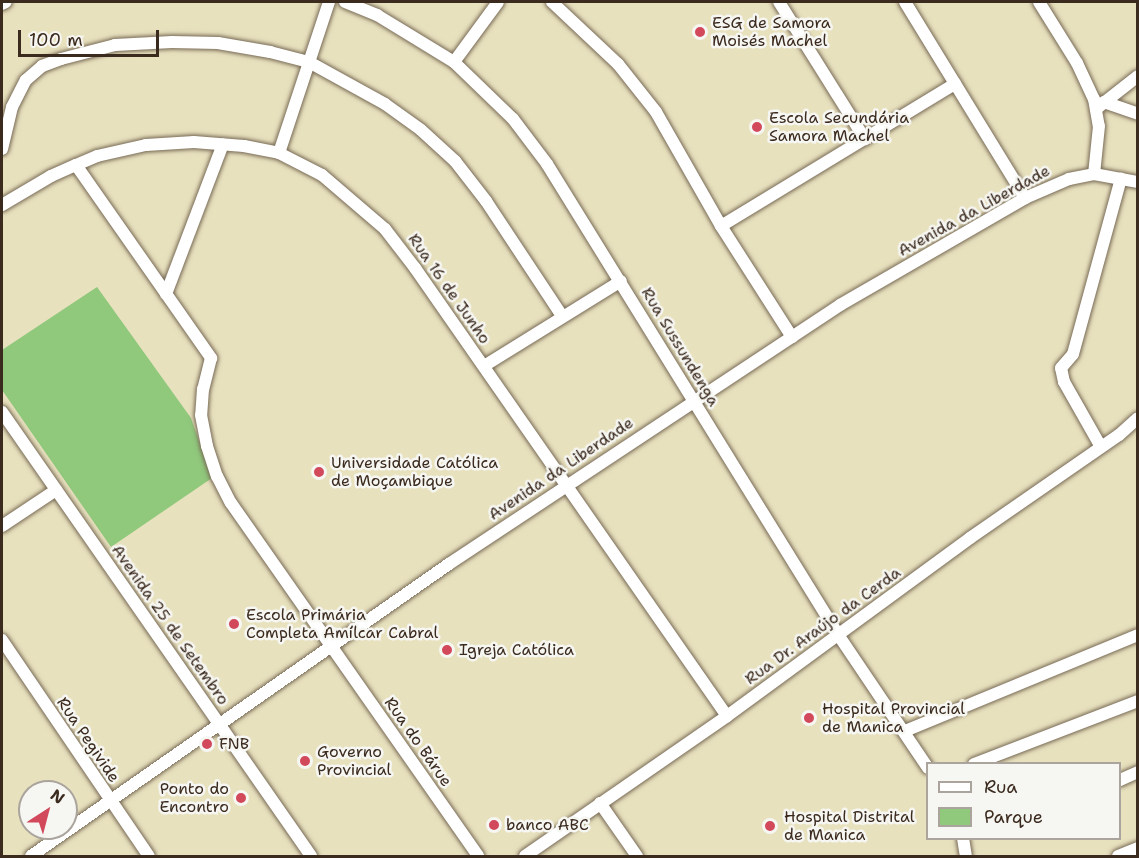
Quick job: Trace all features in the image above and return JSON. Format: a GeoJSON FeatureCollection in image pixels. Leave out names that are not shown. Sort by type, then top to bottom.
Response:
{"type":"FeatureCollection","features":[{"type":"Feature","properties":{"kind":"street"},"geometry":{"type":"LineString","coordinates":[[2,4],[6,2]]}},
{"type":"Feature","properties":{"kind":"street"},"geometry":{"type":"LineString","coordinates":[[279,153],[329,2]]}},
{"type":"Feature","properties":{"kind":"street","name":"Rua Sussundenga"},"geometry":{"type":"LineString","coordinates":[[345,2],[377,15],[454,62],[513,119],[548,164],[839,636],[905,731],[926,766]]}},
{"type":"Feature","properties":{"kind":"street"},"geometry":{"type":"LineString","coordinates":[[454,62],[498,2]]}},
{"type":"Feature","properties":{"kind":"street"},"geometry":{"type":"LineString","coordinates":[[552,2],[618,64],[656,111],[721,226],[792,337]]}},
{"type":"Feature","properties":{"kind":"street"},"geometry":{"type":"LineString","coordinates":[[779,2],[865,139]]}},
{"type":"Feature","properties":{"kind":"street"},"geometry":{"type":"LineString","coordinates":[[905,2],[1024,198]]}},
{"type":"Feature","properties":{"kind":"street"},"geometry":{"type":"LineString","coordinates":[[1039,2],[1077,63],[1100,106],[1094,174]]}},
{"type":"Feature","properties":{"kind":"street"},"geometry":{"type":"LineString","coordinates":[[2,149],[12,107],[26,80],[42,66],[62,59],[114,45],[172,42],[218,43],[270,52],[309,62],[386,104],[421,130],[455,161],[486,201],[562,316]]}},
{"type":"Feature","properties":{"kind":"street"},"geometry":{"type":"LineString","coordinates":[[1100,106],[1137,76]]}},
{"type":"Feature","properties":{"kind":"street"},"geometry":{"type":"LineString","coordinates":[[721,226],[955,84]]}},
{"type":"Feature","properties":{"kind":"street"},"geometry":{"type":"LineString","coordinates":[[1100,106],[1137,114]]}},
{"type":"Feature","properties":{"kind":"street","name":"Rua 16 de Junho"},"geometry":{"type":"LineString","coordinates":[[2,205],[51,176],[97,156],[146,145],[194,142],[279,153],[322,176],[357,202],[385,229],[484,366],[565,486],[727,716]]}},
{"type":"Feature","properties":{"kind":"street"},"geometry":{"type":"LineString","coordinates":[[166,294],[223,144]]}},
{"type":"Feature","properties":{"kind":"street","name":"Rua do Bárue"},"geometry":{"type":"LineString","coordinates":[[76,165],[211,358],[203,389],[201,416],[207,446],[217,476],[231,503],[478,856]]}},
{"type":"Feature","properties":{"kind":"street","name":"Avenida da Liberdade"},"geometry":{"type":"LineString","coordinates":[[31,856],[565,486],[692,400],[840,305],[1024,198],[1069,178],[1094,174],[1121,177],[1137,182]]}},
{"type":"Feature","properties":{"kind":"street"},"geometry":{"type":"LineString","coordinates":[[1101,447],[1064,382],[1061,368],[1073,354],[1121,177]]}},
{"type":"Feature","properties":{"kind":"street"},"geometry":{"type":"LineString","coordinates":[[484,366],[621,281]]}},
{"type":"Feature","properties":{"kind":"street","name":"Avenida 25 de Setembro"},"geometry":{"type":"LineString","coordinates":[[2,412],[311,856]]}},
{"type":"Feature","properties":{"kind":"street","name":"Rua Dr. Araújo da Cerda"},"geometry":{"type":"LineString","coordinates":[[525,856],[839,636],[970,538],[1101,447],[1137,418]]}},
{"type":"Feature","properties":{"kind":"street"},"geometry":{"type":"LineString","coordinates":[[2,526],[56,490]]}},
{"type":"Feature","properties":{"kind":"street"},"geometry":{"type":"LineString","coordinates":[[905,731],[1137,635]]}},
{"type":"Feature","properties":{"kind":"street","name":"Rua Pegivide"},"geometry":{"type":"LineString","coordinates":[[2,640],[149,856]]}},
{"type":"Feature","properties":{"kind":"street"},"geometry":{"type":"LineString","coordinates":[[979,762],[1137,701]]}},
{"type":"Feature","properties":{"kind":"street"},"geometry":{"type":"LineString","coordinates":[[1121,779],[1137,772]]}},
{"type":"Feature","properties":{"kind":"street"},"geometry":{"type":"LineString","coordinates":[[600,803],[637,856]]}},
{"type":"Feature","properties":{"kind":"street"},"geometry":{"type":"LineString","coordinates":[[966,856],[967,840]]}},
{"type":"Feature","properties":{"kind":"street"},"geometry":{"type":"LineString","coordinates":[[1118,856],[1137,848]]}},
{"type":"Feature","properties":{"kind":"green space"},"geometry":{"type":"Polygon","coordinates":[[[97,287],[191,418],[212,478],[111,547],[2,390],[2,350],[97,287]]]}},
{"type":"Feature","properties":{"kind":"place","name":"ESG de Samora Moisés Machel"},"geometry":{"type":"Point","coordinates":[700,32]}},
{"type":"Feature","properties":{"kind":"place","name":"Escola Secundária Samora Machel"},"geometry":{"type":"Point","coordinates":[757,127]}},
{"type":"Feature","properties":{"kind":"place","name":"Universidade Católica de Moçambique"},"geometry":{"type":"Point","coordinates":[319,472]}},
{"type":"Feature","properties":{"kind":"place","name":"Escola Primária Completa Amílcar Cabral"},"geometry":{"type":"Point","coordinates":[234,624]}},
{"type":"Feature","properties":{"kind":"place","name":"Igreja Católica"},"geometry":{"type":"Point","coordinates":[447,650]}},
{"type":"Feature","properties":{"kind":"place","name":"Hospital Provincial de Manica"},"geometry":{"type":"Point","coordinates":[809,718]}},
{"type":"Feature","properties":{"kind":"place","name":"FNB"},"geometry":{"type":"Point","coordinates":[207,744]}},
{"type":"Feature","properties":{"kind":"place","name":"Governo Provincial"},"geometry":{"type":"Point","coordinates":[305,761]}},
{"type":"Feature","properties":{"kind":"place","name":"Ponto do Encontro"},"geometry":{"type":"Point","coordinates":[241,798]}},
{"type":"Feature","properties":{"kind":"place","name":"banco ABC"},"geometry":{"type":"Point","coordinates":[494,825]}},
{"type":"Feature","properties":{"kind":"place","name":"Hospital Distrital de Manica"},"geometry":{"type":"Point","coordinates":[770,826]}}]}
